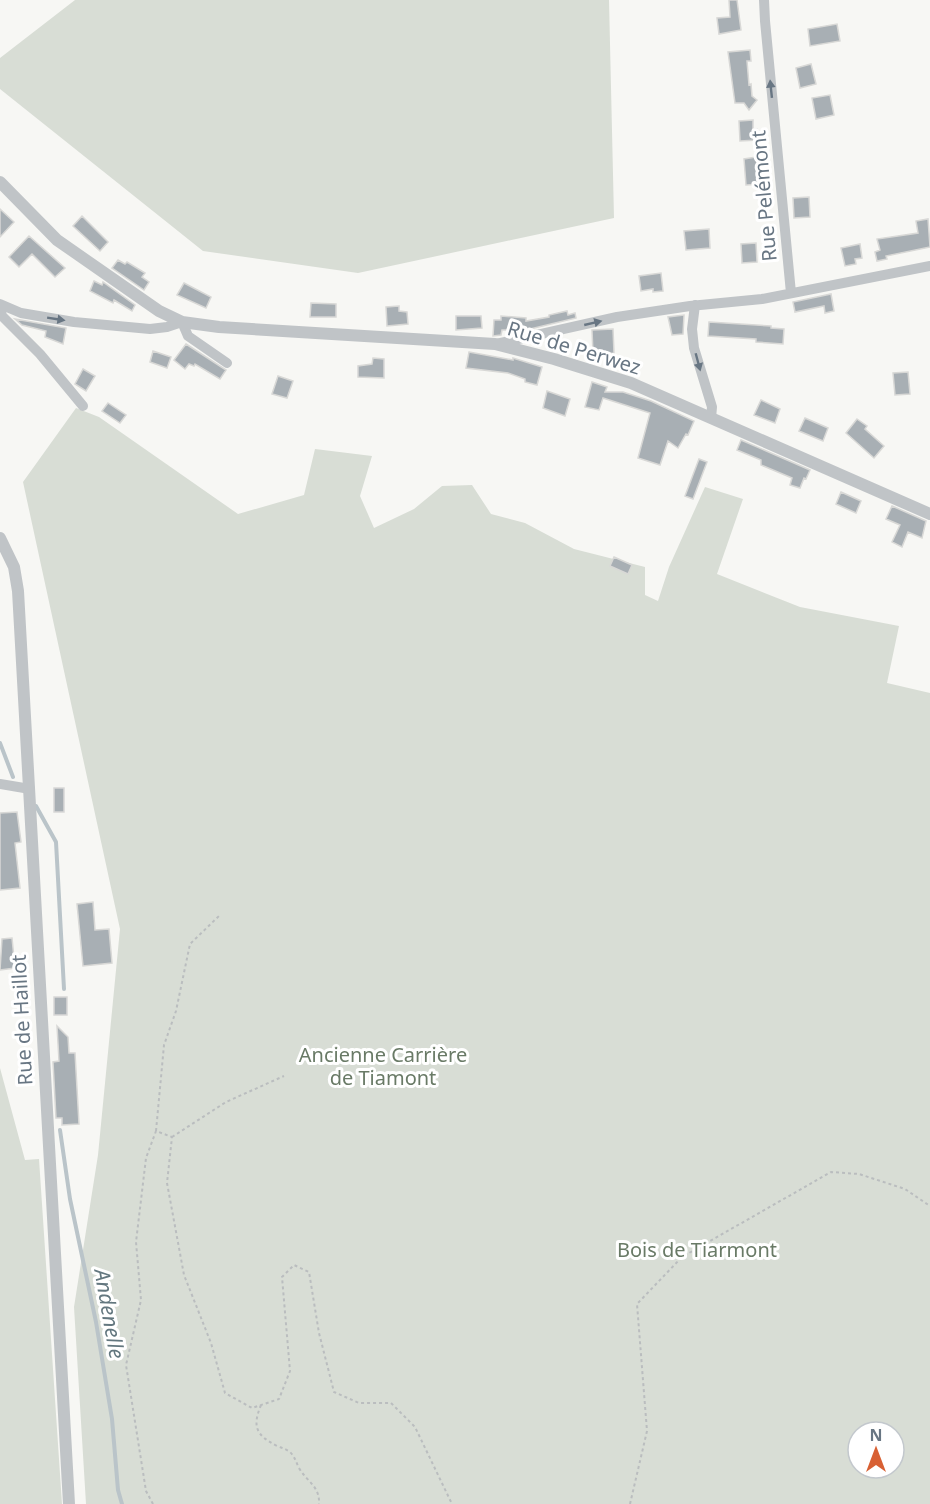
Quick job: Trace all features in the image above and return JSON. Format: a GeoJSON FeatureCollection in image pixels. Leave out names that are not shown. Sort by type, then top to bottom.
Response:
{"type":"FeatureCollection","features":[{"type":"Feature","properties":{"kind":"street","name":"Rue Pelémont"},"geometry":{"type":"LineString","coordinates":[[764,0],[791,293]]}},
{"type":"Feature","properties":{"kind":"street","name":"Rue de Perwez"},"geometry":{"type":"LineString","coordinates":[[0,182],[57,240],[159,311],[182,322],[219,327],[495,344],[554,358],[631,383],[930,514]]}},
{"type":"Feature","properties":{"kind":"street"},"geometry":{"type":"LineString","coordinates":[[495,344],[617,317],[695,305],[762,300],[930,266]]}},
{"type":"Feature","properties":{"kind":"street"},"geometry":{"type":"LineString","coordinates":[[695,305],[692,329],[694,348],[712,408],[711,417]]}},
{"type":"Feature","properties":{"kind":"street"},"geometry":{"type":"LineString","coordinates":[[82,406],[40,354],[2,316],[0,306],[21,313],[74,322],[150,329],[182,322]]}},
{"type":"Feature","properties":{"kind":"street","name":"Rue de Perwez"},"geometry":{"type":"LineString","coordinates":[[182,322],[188,336],[227,363]]}},
{"type":"Feature","properties":{"kind":"street","name":"Rue de Haillot"},"geometry":{"type":"LineString","coordinates":[[0,538],[14,567],[18,591],[69,1504]]}},
{"type":"Feature","properties":{"kind":"street"},"geometry":{"type":"LineString","coordinates":[[0,784],[30,789]]}},
{"type":"Feature","properties":{"kind":"path"},"geometry":{"type":"LineString","coordinates":[[153,1504],[146,1491],[126,1365],[141,1300],[136,1242],[146,1158],[156,1131],[164,1045],[176,1011],[190,944],[221,915]]}},
{"type":"Feature","properties":{"kind":"path"},"geometry":{"type":"LineString","coordinates":[[172,1137],[226,1102],[284,1076]]}},
{"type":"Feature","properties":{"kind":"path"},"geometry":{"type":"LineString","coordinates":[[156,1131],[172,1137]]}},
{"type":"Feature","properties":{"kind":"path"},"geometry":{"type":"LineString","coordinates":[[172,1137],[167,1183],[184,1275],[211,1343],[225,1393],[252,1408],[279,1399],[290,1371],[282,1277],[294,1264],[309,1272],[319,1333],[334,1392],[360,1403],[391,1403],[415,1427],[452,1504]]}},
{"type":"Feature","properties":{"kind":"path"},"geometry":{"type":"LineString","coordinates":[[630,1504],[647,1431],[638,1304],[682,1257],[831,1172],[859,1174],[905,1189],[930,1206]]}},
{"type":"Feature","properties":{"kind":"path"},"geometry":{"type":"LineString","coordinates":[[261,1405],[255,1419],[259,1434],[288,1451],[297,1460],[299,1468],[319,1495],[319,1504]]}},
{"type":"Feature","properties":{"kind":"green space"},"geometry":{"type":"Polygon","coordinates":[[[75,0],[609,0],[614,218],[358,273],[203,251],[0,89],[0,58],[75,0]]]}},
{"type":"Feature","properties":{"kind":"green space","name":"Bois de Tiarmont"},"geometry":{"type":"Polygon","coordinates":[[[76,408],[99,417],[238,514],[304,495],[315,449],[372,456],[360,496],[374,528],[414,509],[442,486],[472,485],[491,514],[525,523],[574,549],[645,567],[645,595],[658,601],[669,567],[705,487],[743,499],[717,574],[800,607],[899,626],[887,683],[930,693],[930,1504],[86,1504],[74,1307],[98,1155],[120,929],[23,482],[76,408]]]}},
{"type":"Feature","properties":{"kind":"green space"},"geometry":{"type":"Polygon","coordinates":[[[0,1068],[25,1160],[39,1159],[62,1504],[0,1504],[0,1068]]]}},
{"type":"Feature","properties":{"kind":"building"},"geometry":{"type":"Polygon","coordinates":[[[729,0],[737,0],[741,30],[719,34],[717,18],[730,17],[729,0]]]}},
{"type":"Feature","properties":{"kind":"building"},"geometry":{"type":"Polygon","coordinates":[[[837,24],[840,41],[810,46],[808,29],[837,24]]]}},
{"type":"Feature","properties":{"kind":"building"},"geometry":{"type":"Polygon","coordinates":[[[750,50],[751,61],[747,61],[749,85],[751,84],[752,96],[757,100],[749,110],[744,103],[735,103],[728,52],[750,50]]]}},
{"type":"Feature","properties":{"kind":"building"},"geometry":{"type":"Polygon","coordinates":[[[811,64],[816,84],[800,88],[796,68],[811,64]]]}},
{"type":"Feature","properties":{"kind":"building"},"geometry":{"type":"Polygon","coordinates":[[[830,95],[834,115],[816,119],[812,98],[830,95]]]}},
{"type":"Feature","properties":{"kind":"building"},"geometry":{"type":"Polygon","coordinates":[[[753,120],[753,129],[757,129],[758,140],[740,141],[739,121],[753,120]]]}},
{"type":"Feature","properties":{"kind":"building"},"geometry":{"type":"Polygon","coordinates":[[[756,157],[757,162],[760,162],[762,184],[746,185],[744,159],[756,157]]]}},
{"type":"Feature","properties":{"kind":"building"},"geometry":{"type":"Polygon","coordinates":[[[809,197],[810,217],[794,218],[793,198],[809,197]]]}},
{"type":"Feature","properties":{"kind":"building"},"geometry":{"type":"Polygon","coordinates":[[[0,209],[14,222],[0,237],[0,209]]]}},
{"type":"Feature","properties":{"kind":"building"},"geometry":{"type":"Polygon","coordinates":[[[82,216],[108,242],[100,251],[73,226],[82,216]]]}},
{"type":"Feature","properties":{"kind":"building"},"geometry":{"type":"Polygon","coordinates":[[[928,219],[930,247],[886,256],[887,259],[877,261],[875,252],[880,250],[877,239],[918,233],[916,221],[928,219]]]}},
{"type":"Feature","properties":{"kind":"building"},"geometry":{"type":"Polygon","coordinates":[[[709,229],[710,248],[686,250],[684,231],[709,229]]]}},
{"type":"Feature","properties":{"kind":"building"},"geometry":{"type":"Polygon","coordinates":[[[29,236],[65,268],[55,277],[32,254],[19,267],[9,257],[29,236]]]}},
{"type":"Feature","properties":{"kind":"building"},"geometry":{"type":"Polygon","coordinates":[[[756,243],[757,262],[742,263],[741,244],[756,243]]]}},
{"type":"Feature","properties":{"kind":"building"},"geometry":{"type":"Polygon","coordinates":[[[860,244],[862,258],[855,259],[856,264],[845,266],[841,248],[860,244]]]}},
{"type":"Feature","properties":{"kind":"building"},"geometry":{"type":"Polygon","coordinates":[[[118,260],[125,264],[127,262],[145,273],[142,277],[149,282],[144,290],[112,268],[118,260]]]}},
{"type":"Feature","properties":{"kind":"building"},"geometry":{"type":"Polygon","coordinates":[[[661,273],[663,291],[653,292],[653,289],[641,291],[639,276],[661,273]]]}},
{"type":"Feature","properties":{"kind":"building"},"geometry":{"type":"Polygon","coordinates":[[[94,281],[102,285],[103,282],[135,305],[132,311],[114,300],[113,303],[90,291],[94,281]]]}},
{"type":"Feature","properties":{"kind":"building"},"geometry":{"type":"Polygon","coordinates":[[[184,283],[211,297],[206,308],[177,295],[184,283]]]}},
{"type":"Feature","properties":{"kind":"building"},"geometry":{"type":"Polygon","coordinates":[[[831,294],[834,311],[825,313],[824,306],[795,312],[793,302],[831,294]]]}},
{"type":"Feature","properties":{"kind":"building"},"geometry":{"type":"Polygon","coordinates":[[[311,303],[336,304],[336,317],[310,317],[311,303]]]}},
{"type":"Feature","properties":{"kind":"building"},"geometry":{"type":"Polygon","coordinates":[[[399,306],[399,311],[407,312],[408,324],[387,326],[386,307],[399,306]]]}},
{"type":"Feature","properties":{"kind":"building"},"geometry":{"type":"Polygon","coordinates":[[[567,311],[568,315],[575,313],[576,318],[526,330],[502,330],[501,335],[493,336],[494,320],[501,320],[501,316],[526,318],[526,321],[567,311]]]}},
{"type":"Feature","properties":{"kind":"building"},"geometry":{"type":"Polygon","coordinates":[[[684,315],[683,334],[672,335],[668,317],[684,315]]]}},
{"type":"Feature","properties":{"kind":"building"},"geometry":{"type":"Polygon","coordinates":[[[456,316],[481,316],[482,328],[456,330],[456,316]]]}},
{"type":"Feature","properties":{"kind":"building"},"geometry":{"type":"Polygon","coordinates":[[[15,319],[66,328],[63,344],[45,337],[46,331],[22,325],[15,319]]]}},
{"type":"Feature","properties":{"kind":"building"},"geometry":{"type":"Polygon","coordinates":[[[709,322],[784,329],[783,344],[756,342],[756,339],[708,336],[709,322]]]}},
{"type":"Feature","properties":{"kind":"building"},"geometry":{"type":"Polygon","coordinates":[[[613,329],[614,353],[593,354],[592,330],[613,329]]]}},
{"type":"Feature","properties":{"kind":"building"},"geometry":{"type":"Polygon","coordinates":[[[186,344],[226,370],[220,379],[195,364],[194,366],[189,364],[185,369],[174,360],[186,344]]]}},
{"type":"Feature","properties":{"kind":"building"},"geometry":{"type":"Polygon","coordinates":[[[153,351],[171,357],[167,368],[150,362],[153,351]]]}},
{"type":"Feature","properties":{"kind":"building"},"geometry":{"type":"Polygon","coordinates":[[[469,352],[513,360],[513,358],[542,367],[537,385],[525,382],[525,379],[508,373],[466,368],[469,352]]]}},
{"type":"Feature","properties":{"kind":"building"},"geometry":{"type":"Polygon","coordinates":[[[373,358],[384,359],[384,378],[358,377],[358,366],[372,364],[373,358]]]}},
{"type":"Feature","properties":{"kind":"building"},"geometry":{"type":"Polygon","coordinates":[[[83,369],[95,376],[86,391],[75,384],[83,369]]]}},
{"type":"Feature","properties":{"kind":"building"},"geometry":{"type":"Polygon","coordinates":[[[908,372],[910,394],[895,395],[893,373],[908,372]]]}},
{"type":"Feature","properties":{"kind":"building"},"geometry":{"type":"Polygon","coordinates":[[[278,376],[293,381],[287,398],[272,394],[278,376]]]}},
{"type":"Feature","properties":{"kind":"building"},"geometry":{"type":"Polygon","coordinates":[[[592,382],[607,387],[605,392],[623,392],[651,401],[694,421],[688,435],[686,434],[678,448],[668,441],[660,465],[638,458],[650,413],[603,398],[599,410],[585,407],[592,382]]]}},
{"type":"Feature","properties":{"kind":"building"},"geometry":{"type":"Polygon","coordinates":[[[547,391],[570,399],[565,416],[543,408],[547,391]]]}},
{"type":"Feature","properties":{"kind":"building"},"geometry":{"type":"Polygon","coordinates":[[[761,400],[780,409],[775,423],[754,415],[761,400]]]}},
{"type":"Feature","properties":{"kind":"building"},"geometry":{"type":"Polygon","coordinates":[[[108,403],[126,415],[120,423],[102,411],[108,403]]]}},
{"type":"Feature","properties":{"kind":"building"},"geometry":{"type":"Polygon","coordinates":[[[805,418],[828,428],[823,441],[799,431],[805,418]]]}},
{"type":"Feature","properties":{"kind":"building"},"geometry":{"type":"Polygon","coordinates":[[[857,419],[867,426],[865,429],[884,446],[874,458],[846,433],[857,419]]]}},
{"type":"Feature","properties":{"kind":"building"},"geometry":{"type":"Polygon","coordinates":[[[741,440],[810,470],[800,488],[790,485],[792,478],[761,465],[761,460],[737,450],[741,440]]]}},
{"type":"Feature","properties":{"kind":"building"},"geometry":{"type":"Polygon","coordinates":[[[699,459],[707,462],[693,499],[685,496],[699,459]]]}},
{"type":"Feature","properties":{"kind":"building"},"geometry":{"type":"Polygon","coordinates":[[[841,492],[861,501],[856,513],[836,504],[841,492]]]}},
{"type":"Feature","properties":{"kind":"building"},"geometry":{"type":"Polygon","coordinates":[[[892,506],[926,521],[922,538],[908,532],[902,547],[892,542],[900,525],[886,519],[892,506]]]}},
{"type":"Feature","properties":{"kind":"building"},"geometry":{"type":"Polygon","coordinates":[[[614,557],[632,565],[628,574],[610,566],[614,557]]]}},
{"type":"Feature","properties":{"kind":"building"},"geometry":{"type":"Polygon","coordinates":[[[54,788],[64,788],[64,812],[54,812],[54,788]]]}},
{"type":"Feature","properties":{"kind":"building"},"geometry":{"type":"Polygon","coordinates":[[[17,812],[21,842],[15,843],[20,888],[0,890],[0,813],[17,812]]]}},
{"type":"Feature","properties":{"kind":"building"},"geometry":{"type":"Polygon","coordinates":[[[93,902],[95,930],[109,929],[112,963],[83,966],[77,904],[93,902]]]}},
{"type":"Feature","properties":{"kind":"building"},"geometry":{"type":"Polygon","coordinates":[[[12,938],[15,968],[0,970],[2,939],[12,938]]]}},
{"type":"Feature","properties":{"kind":"building"},"geometry":{"type":"Polygon","coordinates":[[[54,997],[67,997],[67,1015],[54,1015],[54,997]]]}},
{"type":"Feature","properties":{"kind":"building"},"geometry":{"type":"Polygon","coordinates":[[[57,1026],[68,1037],[69,1053],[75,1053],[79,1124],[62,1125],[62,1118],[56,1118],[53,1062],[59,1061],[57,1026]]]}},
{"type":"Feature","properties":{"kind":"waterway","name":"Andenelle"},"geometry":{"type":"LineString","coordinates":[[0,743],[13,777]]}},
{"type":"Feature","properties":{"kind":"waterway","name":"Andenelle"},"geometry":{"type":"LineString","coordinates":[[36,806],[56,842],[64,989]]}},
{"type":"Feature","properties":{"kind":"waterway","name":"Andenelle"},"geometry":{"type":"LineString","coordinates":[[60,1130],[70,1199],[96,1322],[112,1419],[118,1490],[122,1504]]}},
{"type":"Feature","properties":{"kind":"park label","name":"Ancienne Carrière de Tiamont"},"geometry":{"type":"Point","coordinates":[383,1066]}}]}
